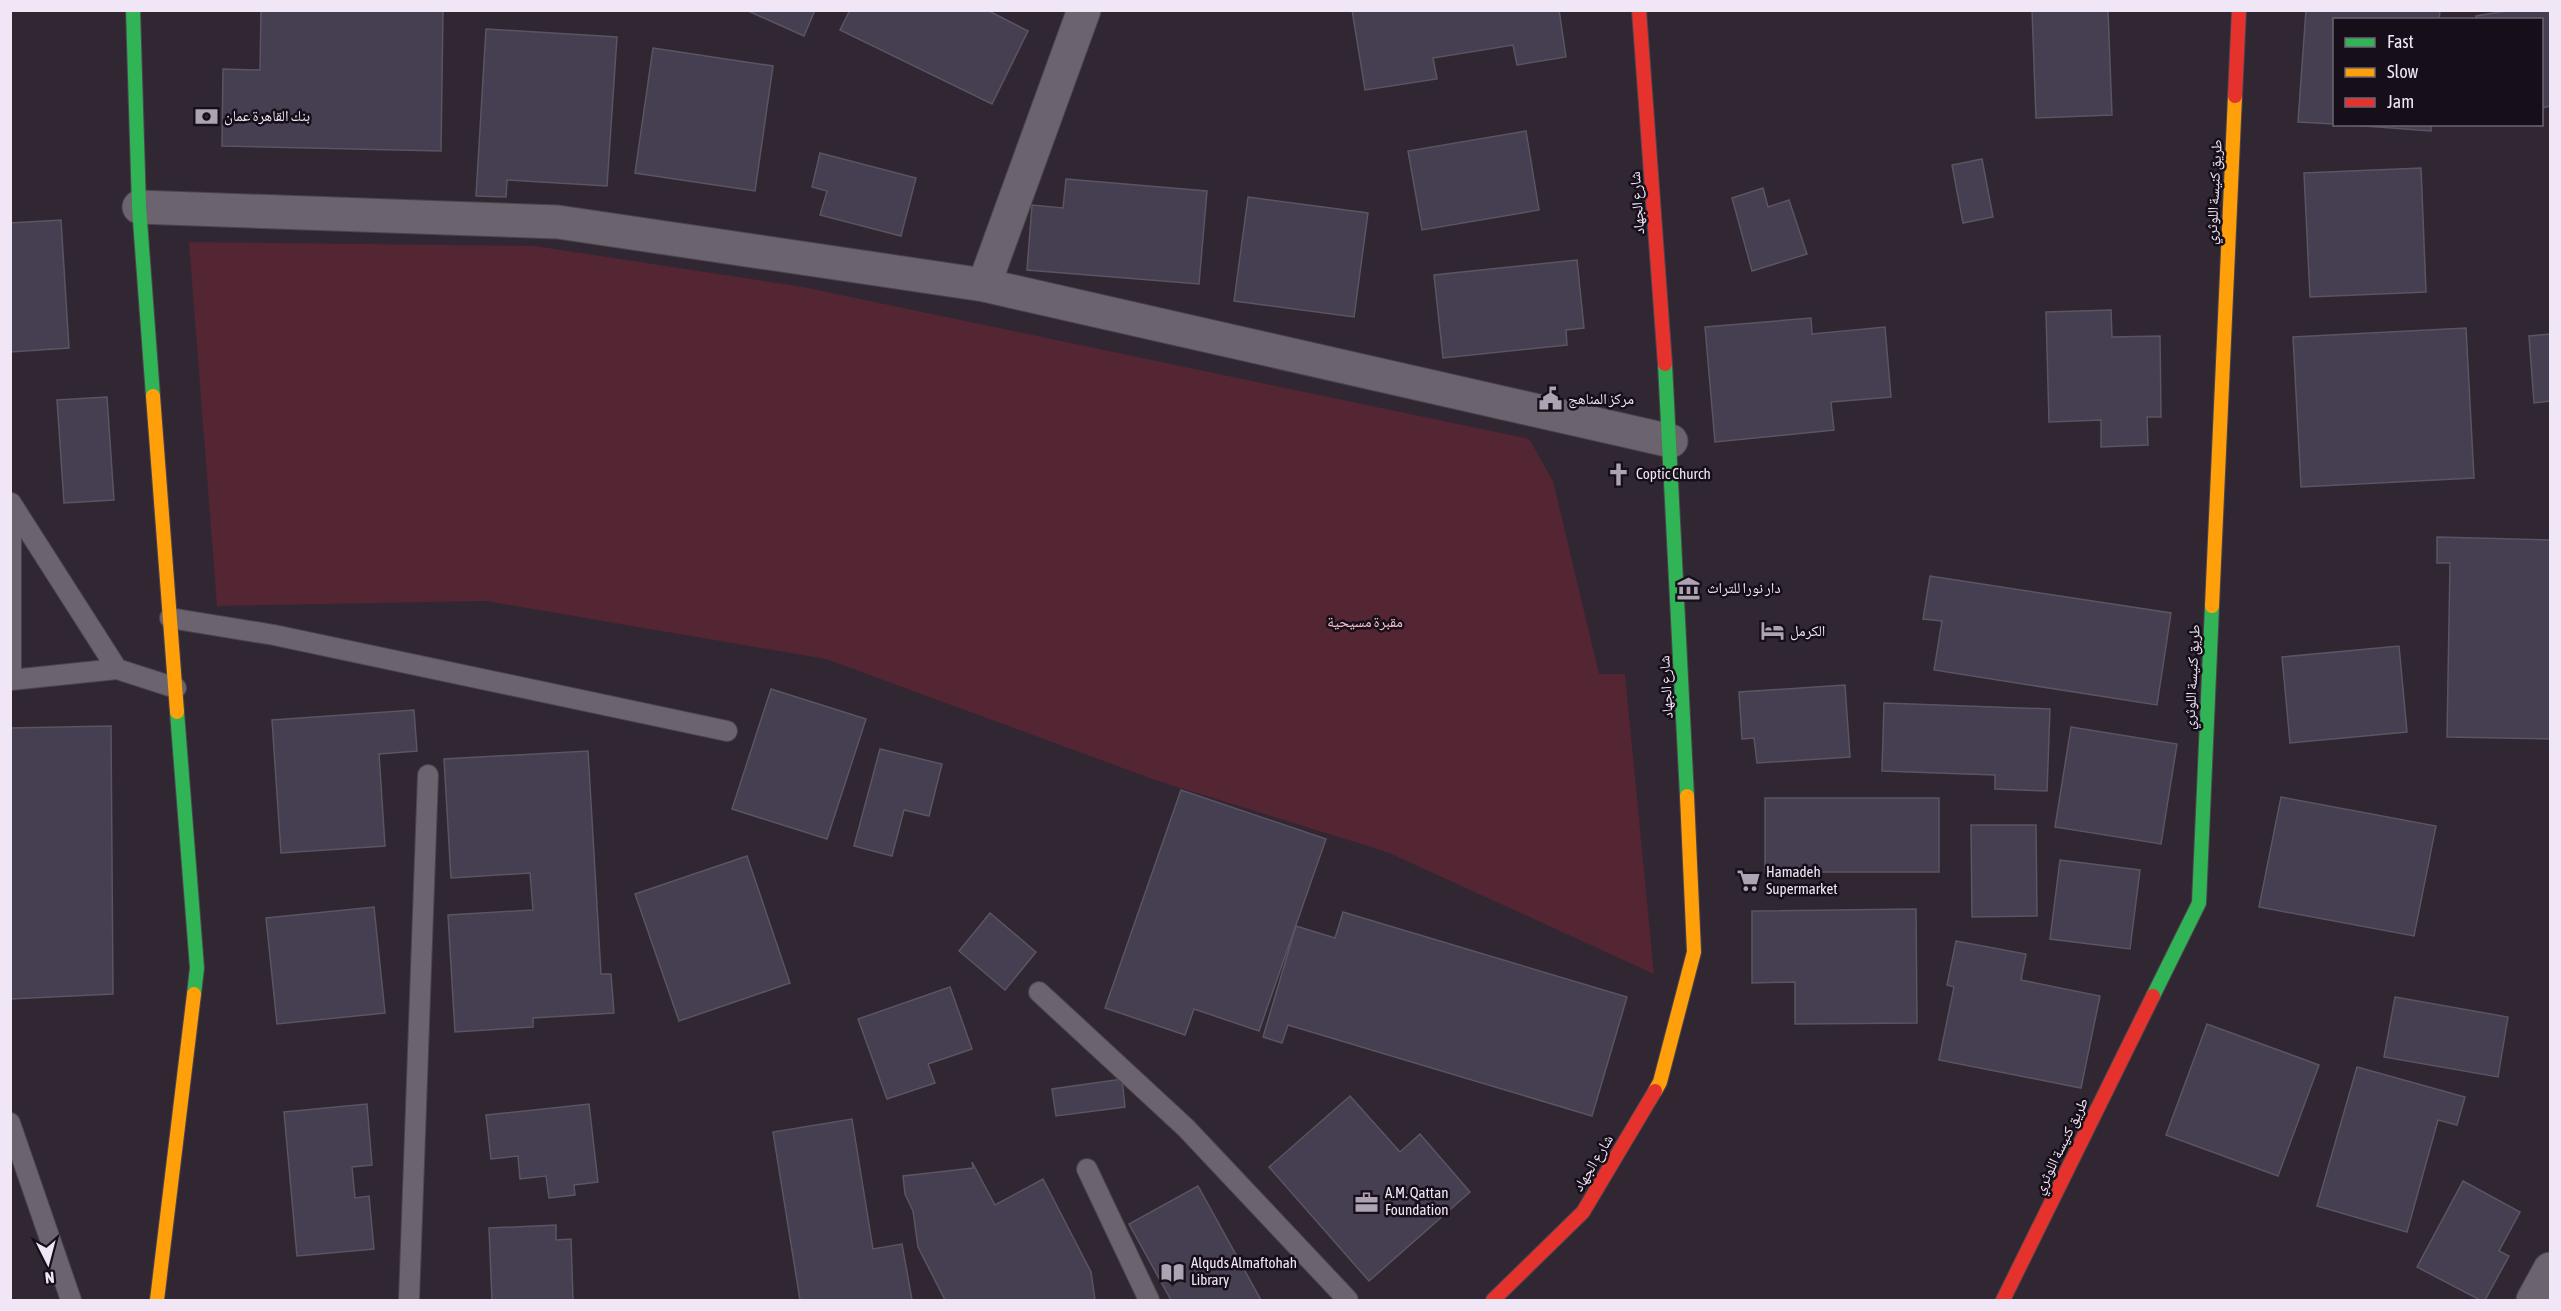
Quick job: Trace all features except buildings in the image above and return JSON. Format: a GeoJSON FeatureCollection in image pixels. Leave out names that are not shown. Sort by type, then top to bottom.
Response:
{"type":"FeatureCollection","features":[{"type":"Feature","properties":{"kind":"street"},"geometry":{"type":"LineString","coordinates":[[134,10],[139,207],[197,968],[157,1300]]}},
{"type":"Feature","properties":{"kind":"street"},"geometry":{"type":"LineString","coordinates":[[984,285],[1084,10]]}},
{"type":"Feature","properties":{"kind":"street","name":"شارع الجهاد"},"geometry":{"type":"LineString","coordinates":[[1493,1300],[1583,1212],[1660,1082],[1694,952],[1671,441],[1639,10]]}},
{"type":"Feature","properties":{"kind":"street","name":"طريق كنيسة اللوثري"},"geometry":{"type":"LineString","coordinates":[[2003,1300],[2199,903],[2239,10]]}},
{"type":"Feature","properties":{"kind":"street"},"geometry":{"type":"LineString","coordinates":[[139,207],[558,222],[984,285],[1671,441]]}},
{"type":"Feature","properties":{"kind":"street"},"geometry":{"type":"LineString","coordinates":[[2534,1300],[2550,1269]]}},
{"type":"Feature","properties":{"kind":"lane"},"geometry":{"type":"LineString","coordinates":[[117,669],[11,503],[11,680],[117,669],[176,688]]}},
{"type":"Feature","properties":{"kind":"lane"},"geometry":{"type":"LineString","coordinates":[[170,618],[274,635],[727,731]]}},
{"type":"Feature","properties":{"kind":"lane"},"geometry":{"type":"LineString","coordinates":[[409,1300],[428,775]]}},
{"type":"Feature","properties":{"kind":"lane"},"geometry":{"type":"LineString","coordinates":[[1040,992],[1186,1128],[1348,1300]]}},
{"type":"Feature","properties":{"kind":"lane"},"geometry":{"type":"LineString","coordinates":[[10,1123],[71,1300]]}},
{"type":"Feature","properties":{"kind":"lane"},"geometry":{"type":"LineString","coordinates":[[1087,1169],[1149,1300]]}},
{"type":"Feature","properties":{"kind":"green space","name":"مقبرة مسيحية"},"geometry":{"type":"Polygon","coordinates":[[[189,242],[535,246],[803,287],[1529,439],[1553,481],[1599,674],[1625,674],[1654,974],[1387,852],[1158,781],[826,659],[486,601],[217,606],[189,242]]]}},
{"type":"Feature","properties":{"kind":"traffic: fast"},"geometry":{"type":"LineString","coordinates":[[133,10],[139,207],[153,396]]}},
{"type":"Feature","properties":{"kind":"traffic: fast"},"geometry":{"type":"LineString","coordinates":[[1665,364],[1687,796]]}},
{"type":"Feature","properties":{"kind":"traffic: fast"},"geometry":{"type":"LineString","coordinates":[[2153,996],[2199,903],[2212,606]]}},
{"type":"Feature","properties":{"kind":"traffic: fast"},"geometry":{"type":"LineString","coordinates":[[177,712],[197,968],[194,994]]}},
{"type":"Feature","properties":{"kind":"traffic: slow"},"geometry":{"type":"LineString","coordinates":[[2212,606],[2235,96]]}},
{"type":"Feature","properties":{"kind":"traffic: slow"},"geometry":{"type":"LineString","coordinates":[[153,396],[177,712]]}},
{"type":"Feature","properties":{"kind":"traffic: slow"},"geometry":{"type":"LineString","coordinates":[[1655,1091],[1660,1082],[1694,952],[1687,796]]}},
{"type":"Feature","properties":{"kind":"traffic: slow"},"geometry":{"type":"LineString","coordinates":[[157,1300],[194,994]]}},
{"type":"Feature","properties":{"kind":"traffic: jam"},"geometry":{"type":"LineString","coordinates":[[1639,10],[1665,364]]}},
{"type":"Feature","properties":{"kind":"traffic: jam"},"geometry":{"type":"LineString","coordinates":[[2235,96],[2239,10]]}},
{"type":"Feature","properties":{"kind":"traffic: jam"},"geometry":{"type":"LineString","coordinates":[[2003,1300],[2153,996]]}},
{"type":"Feature","properties":{"kind":"traffic: jam"},"geometry":{"type":"LineString","coordinates":[[1493,1300],[1583,1212],[1655,1091]]}},
{"type":"Feature","properties":{"kind":"place","name":"بنك القاهرة عمان"},"geometry":{"type":"Point","coordinates":[206,116]}},
{"type":"Feature","properties":{"kind":"place","name":"مركز المناهج"},"geometry":{"type":"Point","coordinates":[1550,399]}},
{"type":"Feature","properties":{"kind":"place","name":"Coptic Church"},"geometry":{"type":"Point","coordinates":[1618,474]}},
{"type":"Feature","properties":{"kind":"place","name":"دار نورا للتراث"},"geometry":{"type":"Point","coordinates":[1689,588]}},
{"type":"Feature","properties":{"kind":"place","name":"الكرمل"},"geometry":{"type":"Point","coordinates":[1772,631]}},
{"type":"Feature","properties":{"kind":"place","name":"Hamadeh Supermarket"},"geometry":{"type":"Point","coordinates":[1748,881]}},
{"type":"Feature","properties":{"kind":"place","name":"A.M. Qattan Foundation"},"geometry":{"type":"Point","coordinates":[1367,1202]}},
{"type":"Feature","properties":{"kind":"place","name":"Alquds Almaftohah Library"},"geometry":{"type":"Point","coordinates":[1173,1272]}}]}
